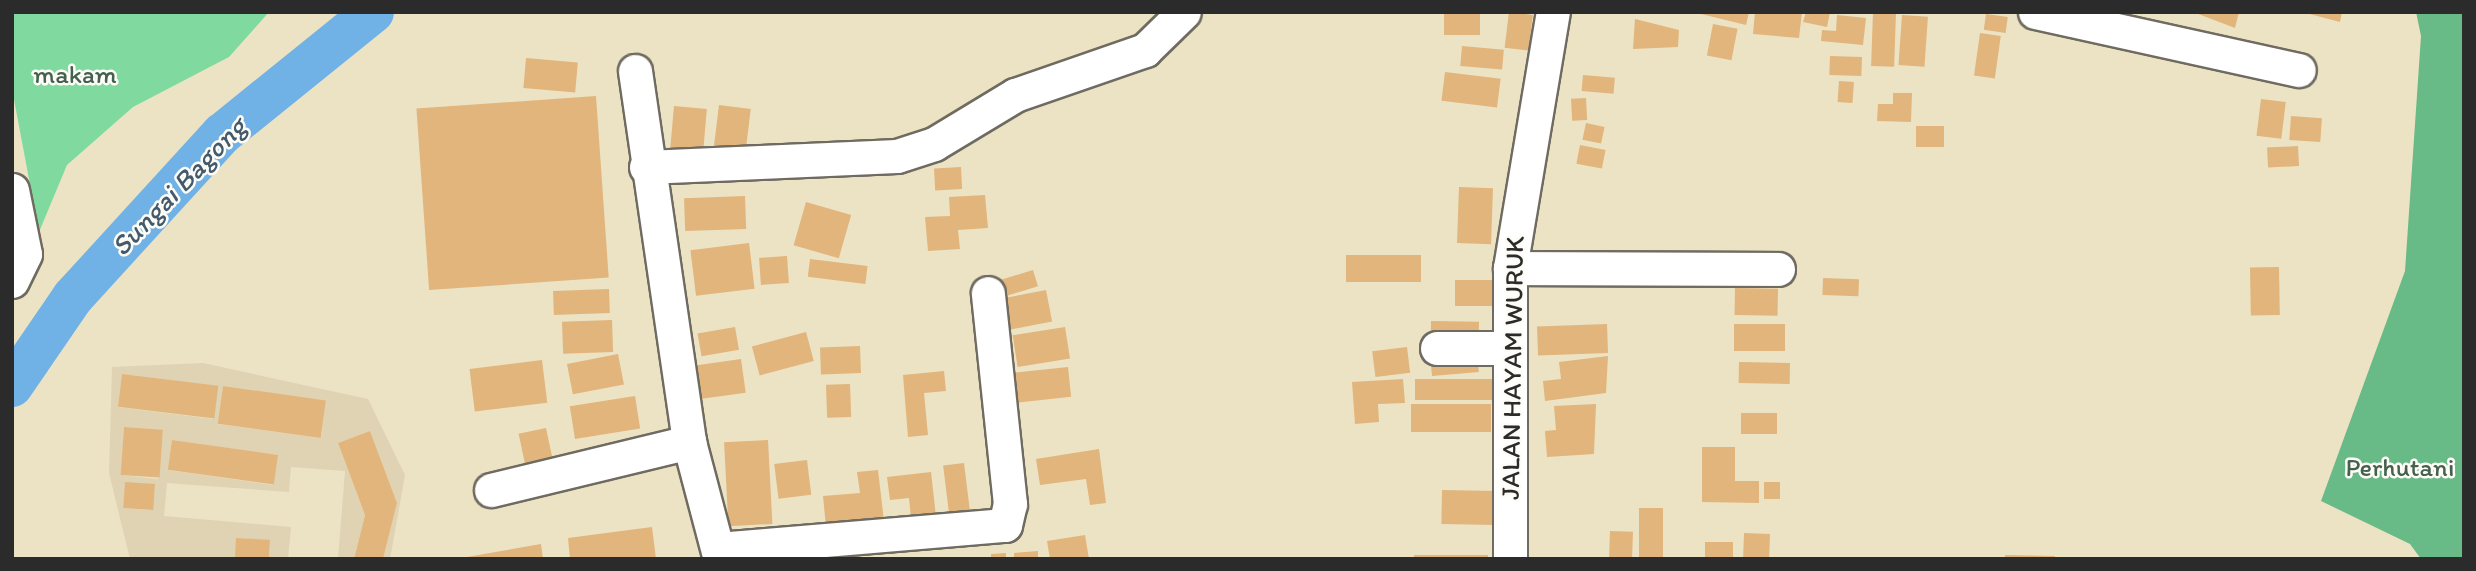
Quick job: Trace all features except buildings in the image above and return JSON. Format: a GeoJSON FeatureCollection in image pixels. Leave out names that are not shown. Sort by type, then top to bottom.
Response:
{"type":"FeatureCollection","features":[{"type":"Feature","properties":{"kind":"street"},"geometry":{"type":"LineString","coordinates":[[646,167],[897,156],[934,144],[1016,95],[1145,50],[1184,12]]}},
{"type":"Feature","properties":{"kind":"street","name":"JALAN HAYAM WURUK"},"geometry":{"type":"LineString","coordinates":[[1510,559],[1510,268],[1553,12]]}},
{"type":"Feature","properties":{"kind":"street"},"geometry":{"type":"LineString","coordinates":[[2035,12],[2299,69]]}},
{"type":"Feature","properties":{"kind":"street"},"geometry":{"type":"LineString","coordinates":[[635,71],[646,167],[689,442],[719,554],[1005,524],[1010,504],[988,293]]}},
{"type":"Feature","properties":{"kind":"street"},"geometry":{"type":"LineString","coordinates":[[12,190],[25,254],[12,281]]}},
{"type":"Feature","properties":{"kind":"street"},"geometry":{"type":"LineString","coordinates":[[1510,268],[1777,269]]}},
{"type":"Feature","properties":{"kind":"street"},"geometry":{"type":"LineString","coordinates":[[1437,348],[1508,348]]}},
{"type":"Feature","properties":{"kind":"street"},"geometry":{"type":"LineString","coordinates":[[491,491],[689,442]]}},
{"type":"Feature","properties":{"kind":"shaded area"},"geometry":{"type":"Polygon","coordinates":[[[203,363],[368,399],[405,475],[390,559],[383,559],[397,503],[370,431],[338,443],[365,515],[354,559],[338,559],[345,471],[291,467],[289,492],[167,483],[164,516],[291,527],[288,559],[269,559],[270,540],[237,538],[235,559],[130,559],[109,473],[112,367],[203,363]],[[122,374],[118,407],[213,419],[217,386],[122,374]],[[223,386],[218,424],[321,438],[326,401],[223,386]],[[124,427],[121,475],[158,479],[163,430],[124,427]],[[172,440],[168,470],[273,485],[277,455],[172,440]],[[126,482],[123,508],[152,510],[126,482]]]}},
{"type":"Feature","properties":{"kind":"green space","name":"makam"},"geometry":{"type":"Polygon","coordinates":[[[12,12],[269,12],[229,57],[133,107],[67,165],[39,232],[12,89],[12,12]]]}},
{"type":"Feature","properties":{"kind":"green space","name":"Perhutani"},"geometry":{"type":"Polygon","coordinates":[[[2416,12],[2464,12],[2464,559],[2421,559],[2410,544],[2321,501],[2405,271],[2421,36],[2416,12]]]}},
{"type":"Feature","properties":{"kind":"waterway","name":"Sungai Bagong"},"geometry":{"type":"LineString","coordinates":[[12,386],[73,297],[222,134],[373,12]]}}]}
